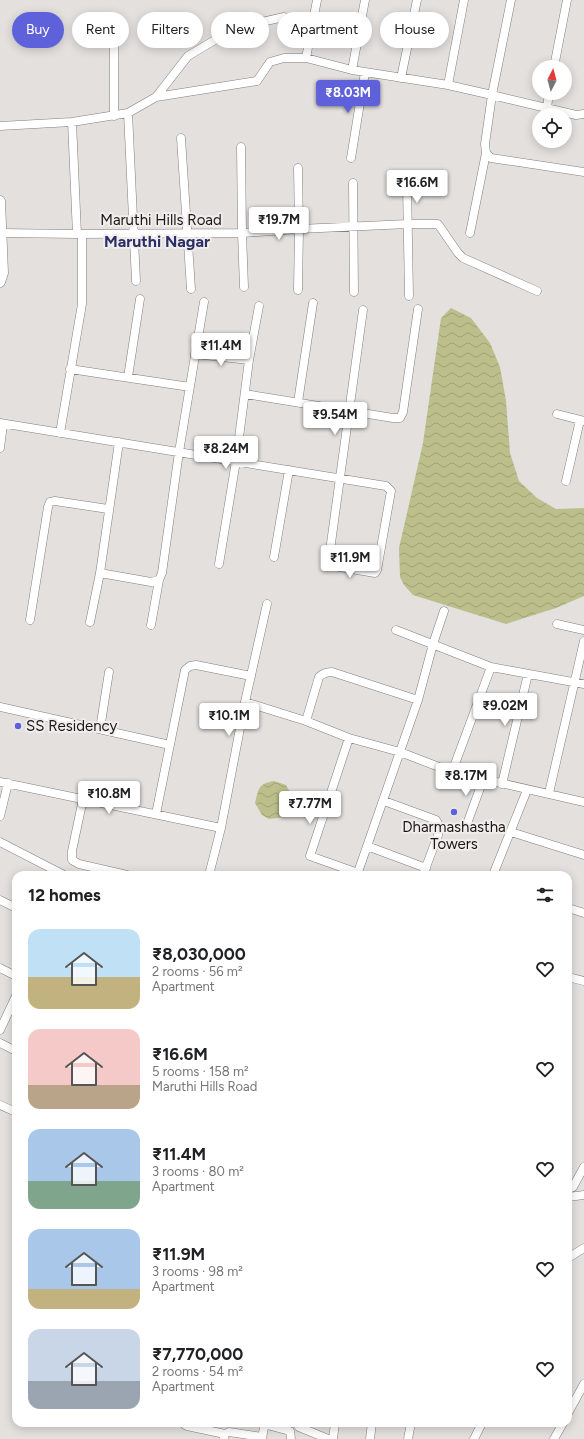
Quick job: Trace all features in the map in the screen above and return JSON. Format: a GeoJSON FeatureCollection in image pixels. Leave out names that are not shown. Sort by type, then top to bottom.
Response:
{"type":"FeatureCollection","features":[{"type":"Feature","properties":{"kind":"street"},"geometry":{"type":"LineString","coordinates":[[306,58],[317,0]]}},
{"type":"Feature","properties":{"kind":"street"},"geometry":{"type":"LineString","coordinates":[[352,70],[365,0]]}},
{"type":"Feature","properties":{"kind":"street"},"geometry":{"type":"LineString","coordinates":[[401,78],[417,0]]}},
{"type":"Feature","properties":{"kind":"street"},"geometry":{"type":"LineString","coordinates":[[448,85],[464,0]]}},
{"type":"Feature","properties":{"kind":"street"},"geometry":{"type":"LineString","coordinates":[[470,233],[486,153],[485,144],[492,95],[510,0]]}},
{"type":"Feature","properties":{"kind":"street"},"geometry":{"type":"LineString","coordinates":[[555,60],[566,0]]}},
{"type":"Feature","properties":{"kind":"street"},"geometry":{"type":"LineString","coordinates":[[156,97],[188,56],[235,28],[277,19]]}},
{"type":"Feature","properties":{"kind":"street"},"geometry":{"type":"LineString","coordinates":[[114,48],[114,116]]}},
{"type":"Feature","properties":{"kind":"street"},"geometry":{"type":"LineString","coordinates":[[0,126],[72,122],[128,113],[156,97],[257,81],[270,62],[284,58],[306,58],[352,70],[448,85],[547,108],[548,100]]}},
{"type":"Feature","properties":{"kind":"street"},"geometry":{"type":"LineString","coordinates":[[351,158],[364,72]]}},
{"type":"Feature","properties":{"kind":"street"},"geometry":{"type":"LineString","coordinates":[[128,113],[136,281]]}},
{"type":"Feature","properties":{"kind":"street"},"geometry":{"type":"LineString","coordinates":[[572,114],[584,114]]}},
{"type":"Feature","properties":{"kind":"street"},"geometry":{"type":"LineString","coordinates":[[60,433],[82,304],[72,122]]}},
{"type":"Feature","properties":{"kind":"street"},"geometry":{"type":"LineString","coordinates":[[181,138],[191,289]]}},
{"type":"Feature","properties":{"kind":"street"},"geometry":{"type":"LineString","coordinates":[[241,147],[244,287]]}},
{"type":"Feature","properties":{"kind":"street"},"geometry":{"type":"LineString","coordinates":[[486,153],[491,158],[584,172]]}},
{"type":"Feature","properties":{"kind":"street"},"geometry":{"type":"LineString","coordinates":[[298,168],[298,290]]}},
{"type":"Feature","properties":{"kind":"street"},"geometry":{"type":"LineString","coordinates":[[353,182],[354,292]]}},
{"type":"Feature","properties":{"kind":"street"},"geometry":{"type":"LineString","coordinates":[[407,184],[409,296]]}},
{"type":"Feature","properties":{"kind":"street"},"geometry":{"type":"LineString","coordinates":[[0,201],[3,273],[0,282]]}},
{"type":"Feature","properties":{"kind":"street","name":"Maruthi Hills Road"},"geometry":{"type":"LineString","coordinates":[[2,233],[242,233],[299,229],[438,224],[463,258],[537,290]]}},
{"type":"Feature","properties":{"kind":"street"},"geometry":{"type":"LineString","coordinates":[[128,377],[140,299]]}},
{"type":"Feature","properties":{"kind":"street"},"geometry":{"type":"LineString","coordinates":[[151,625],[159,580],[162,573],[179,452],[204,302]]}},
{"type":"Feature","properties":{"kind":"street"},"geometry":{"type":"LineString","coordinates":[[298,402],[313,303]]}},
{"type":"Feature","properties":{"kind":"street"},"geometry":{"type":"LineString","coordinates":[[219,564],[236,461],[249,360],[259,306]]}},
{"type":"Feature","properties":{"kind":"street"},"geometry":{"type":"LineString","coordinates":[[245,394],[398,419],[402,416],[418,309]]}},
{"type":"Feature","properties":{"kind":"street"},"geometry":{"type":"LineString","coordinates":[[0,448],[2,424],[119,442],[340,478],[386,486],[391,491],[377,570],[375,573],[328,566],[340,478],[349,411],[363,310]]}},
{"type":"Feature","properties":{"kind":"street"},"geometry":{"type":"LineString","coordinates":[[195,354],[249,360]]}},
{"type":"Feature","properties":{"kind":"street"},"geometry":{"type":"LineString","coordinates":[[70,369],[190,387]]}},
{"type":"Feature","properties":{"kind":"street"},"geometry":{"type":"LineString","coordinates":[[557,414],[582,420],[566,481]]}},
{"type":"Feature","properties":{"kind":"street"},"geometry":{"type":"LineString","coordinates":[[90,622],[100,573],[108,509],[119,442]]}},
{"type":"Feature","properties":{"kind":"street"},"geometry":{"type":"LineString","coordinates":[[274,557],[289,470]]}},
{"type":"Feature","properties":{"kind":"street"},"geometry":{"type":"LineString","coordinates":[[30,620],[50,502],[55,501],[108,509]]}},
{"type":"Feature","properties":{"kind":"street"},"geometry":{"type":"LineString","coordinates":[[100,573],[151,582],[159,580]]}},
{"type":"Feature","properties":{"kind":"street"},"geometry":{"type":"LineString","coordinates":[[210,871],[221,828],[245,702],[267,604]]}},
{"type":"Feature","properties":{"kind":"street"},"geometry":{"type":"LineString","coordinates":[[358,871],[384,801],[418,700],[433,644],[444,611]]}},
{"type":"Feature","properties":{"kind":"street"},"geometry":{"type":"LineString","coordinates":[[557,624],[584,630]]}},
{"type":"Feature","properties":{"kind":"street"},"geometry":{"type":"LineString","coordinates":[[396,630],[491,667],[584,684]]}},
{"type":"Feature","properties":{"kind":"street"},"geometry":{"type":"LineString","coordinates":[[550,793],[584,641]]}},
{"type":"Feature","properties":{"kind":"street"},"geometry":{"type":"LineString","coordinates":[[156,814],[185,670],[190,666],[196,665],[251,676]]}},
{"type":"Feature","properties":{"kind":"street"},"geometry":{"type":"LineString","coordinates":[[452,772],[491,667]]}},
{"type":"Feature","properties":{"kind":"street"},"geometry":{"type":"LineString","coordinates":[[100,729],[109,672]]}},
{"type":"Feature","properties":{"kind":"street"},"geometry":{"type":"LineString","coordinates":[[306,721],[319,677],[327,672],[332,672],[418,700]]}},
{"type":"Feature","properties":{"kind":"street"},"geometry":{"type":"LineString","coordinates":[[502,784],[528,674]]}},
{"type":"Feature","properties":{"kind":"street"},"geometry":{"type":"LineString","coordinates":[[245,702],[306,721],[349,738],[400,752],[452,772],[527,790],[550,793],[584,802]]}},
{"type":"Feature","properties":{"kind":"street"},"geometry":{"type":"LineString","coordinates":[[0,707],[170,745]]}},
{"type":"Feature","properties":{"kind":"street"},"geometry":{"type":"LineString","coordinates":[[349,738],[310,856],[349,871]]}},
{"type":"Feature","properties":{"kind":"street"},"geometry":{"type":"LineString","coordinates":[[468,821],[482,780]]}},
{"type":"Feature","properties":{"kind":"street"},"geometry":{"type":"LineString","coordinates":[[0,816],[4,782],[221,828]]}},
{"type":"Feature","properties":{"kind":"street"},"geometry":{"type":"LineString","coordinates":[[495,871],[527,790]]}},
{"type":"Feature","properties":{"kind":"street"},"geometry":{"type":"LineString","coordinates":[[83,799],[72,851],[72,860],[78,864],[110,871]]}},
{"type":"Feature","properties":{"kind":"street"},"geometry":{"type":"LineString","coordinates":[[368,846],[425,871],[438,835],[440,826],[436,820],[384,801]]}},
{"type":"Feature","properties":{"kind":"street"},"geometry":{"type":"LineString","coordinates":[[511,832],[584,855]]}},
{"type":"Feature","properties":{"kind":"street"},"geometry":{"type":"LineString","coordinates":[[0,842],[56,871]]}},
{"type":"Feature","properties":{"kind":"street"},"geometry":{"type":"LineString","coordinates":[[0,900],[12,906]]}},
{"type":"Feature","properties":{"kind":"street"},"geometry":{"type":"LineString","coordinates":[[572,909],[584,913]]}},
{"type":"Feature","properties":{"kind":"street"},"geometry":{"type":"LineString","coordinates":[[0,968],[12,974]]}},
{"type":"Feature","properties":{"kind":"street"},"geometry":{"type":"LineString","coordinates":[[572,978],[584,981]]}},
{"type":"Feature","properties":{"kind":"street"},"geometry":{"type":"LineString","coordinates":[[0,1030],[12,1004]]}},
{"type":"Feature","properties":{"kind":"street"},"geometry":{"type":"LineString","coordinates":[[0,1043],[12,1049]]}},
{"type":"Feature","properties":{"kind":"street"},"geometry":{"type":"LineString","coordinates":[[0,1105],[12,1110]]}},
{"type":"Feature","properties":{"kind":"street"},"geometry":{"type":"LineString","coordinates":[[572,1186],[584,1167]]}},
{"type":"Feature","properties":{"kind":"street"},"geometry":{"type":"LineString","coordinates":[[572,1197],[584,1196]]}},
{"type":"Feature","properties":{"kind":"street"},"geometry":{"type":"LineString","coordinates":[[572,1256],[584,1248]]}},
{"type":"Feature","properties":{"kind":"street"},"geometry":{"type":"LineString","coordinates":[[572,1400],[584,1384]]}},
{"type":"Feature","properties":{"kind":"street"},"geometry":{"type":"LineString","coordinates":[[191,1427],[224,1436],[229,1432],[262,1438],[264,1427]]}},
{"type":"Feature","properties":{"kind":"street"},"geometry":{"type":"LineString","coordinates":[[275,1427],[290,1431],[291,1437],[296,1433],[298,1427]]}},
{"type":"Feature","properties":{"kind":"street"},"geometry":{"type":"LineString","coordinates":[[303,1427],[328,1439]]}},
{"type":"Feature","properties":{"kind":"street"},"geometry":{"type":"LineString","coordinates":[[333,1439],[334,1427]]}},
{"type":"Feature","properties":{"kind":"street"},"geometry":{"type":"LineString","coordinates":[[370,1439],[372,1427]]}},
{"type":"Feature","properties":{"kind":"street"},"geometry":{"type":"LineString","coordinates":[[408,1439],[410,1427]]}},
{"type":"Feature","properties":{"kind":"street"},"geometry":{"type":"LineString","coordinates":[[474,1439],[480,1427]]}},
{"type":"Feature","properties":{"kind":"street"},"geometry":{"type":"LineString","coordinates":[[554,1439],[561,1427]]}},
{"type":"Feature","properties":{"kind":"water"},"geometry":{"type":"Polygon","coordinates":[[[451,308],[471,318],[490,343],[500,367],[506,401],[510,453],[519,481],[537,498],[556,509],[584,508],[584,596],[556,608],[506,624],[413,595],[404,585],[400,577],[399,548],[423,443],[441,318],[451,308]]]}},
{"type":"Feature","properties":{"kind":"water"},"geometry":{"type":"Polygon","coordinates":[[[274,781],[286,785],[293,802],[291,809],[285,817],[269,819],[262,815],[255,803],[257,794],[262,785],[274,781]]]}},
{"type":"Feature","properties":{"kind":"place","name":"SS Residency"},"geometry":{"type":"Point","coordinates":[18,726]}},
{"type":"Feature","properties":{"kind":"place","name":"Dharmashastha Towers"},"geometry":{"type":"Point","coordinates":[454,812]}},
{"type":"Feature","properties":{"kind":"district","name":"Maruthi Nagar"},"geometry":{"type":"Point","coordinates":[157,241]}}]}
